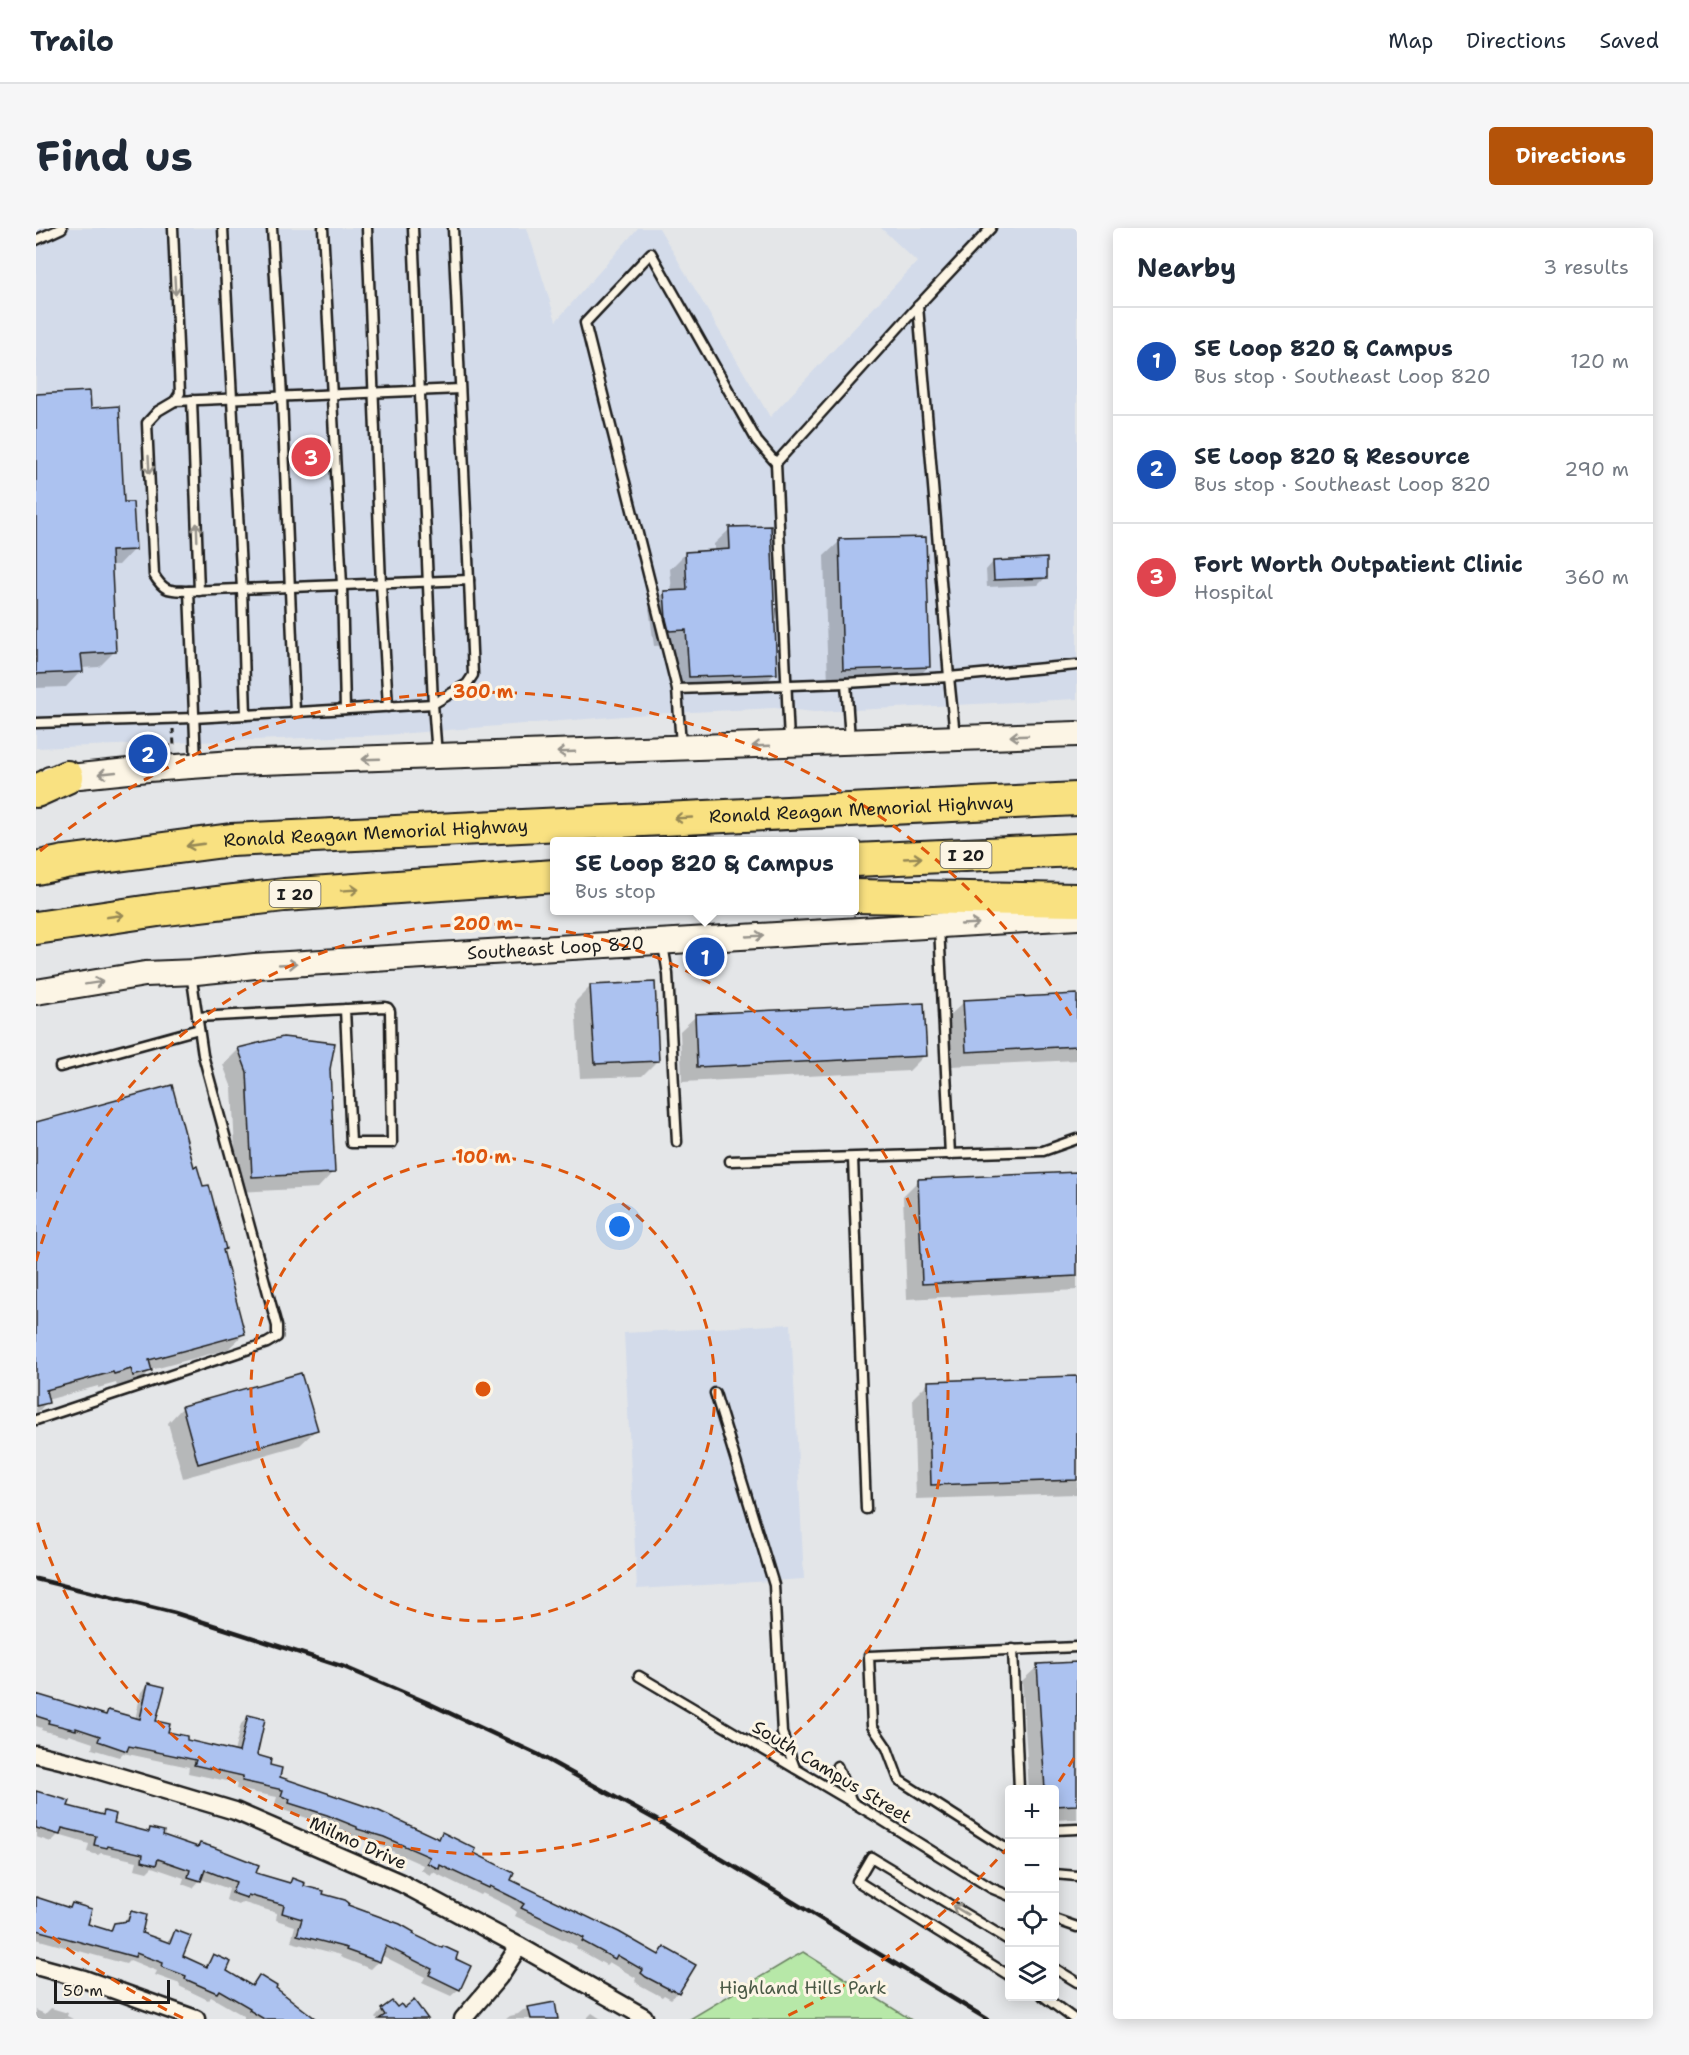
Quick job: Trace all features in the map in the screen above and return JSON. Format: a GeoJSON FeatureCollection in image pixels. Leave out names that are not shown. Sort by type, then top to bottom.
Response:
{"type":"FeatureCollection","features":[{"type":"Feature","properties":{"kind":"highway"},"geometry":{"type":"LineString","coordinates":[[36,791],[67,777]]}},
{"type":"Feature","properties":{"kind":"highway","name":"Ronald Reagan Memorial Highway"},"geometry":{"type":"LineString","coordinates":[[36,868],[65,862],[231,840],[1077,799]]}},
{"type":"Feature","properties":{"kind":"highway","name":"I 20"},"geometry":{"type":"LineString","coordinates":[[859,860],[1077,850]]}},
{"type":"Feature","properties":{"kind":"highway","name":"I 20"},"geometry":{"type":"LineString","coordinates":[[36,928],[284,895],[550,876]]}},
{"type":"Feature","properties":{"kind":"highway"},"geometry":{"type":"LineString","coordinates":[[859,896],[1077,900]]}},
{"type":"Feature","properties":{"kind":"main road"},"geometry":{"type":"LineString","coordinates":[[36,780],[196,766],[1077,734]]}},
{"type":"Feature","properties":{"kind":"main road","name":"Southeast Loop 820"},"geometry":{"type":"LineString","coordinates":[[36,992],[145,974],[255,966],[1077,917]]}},
{"type":"Feature","properties":{"kind":"street","name":"Milmo Drive"},"geometry":{"type":"LineString","coordinates":[[36,1754],[235,1811],[401,1883],[519,1946],[644,2017]]}},
{"type":"Feature","properties":{"kind":"street"},"geometry":{"type":"LineString","coordinates":[[463,2019],[499,1977],[519,1946]]}},
{"type":"Feature","properties":{"kind":"street"},"geometry":{"type":"LineString","coordinates":[[36,1966],[94,1983],[195,2019]]}},
{"type":"Feature","properties":{"kind":"lane"},"geometry":{"type":"LineString","coordinates":[[36,240],[62,228]]}},
{"type":"Feature","properties":{"kind":"lane"},"geometry":{"type":"LineString","coordinates":[[173,228],[180,393],[175,401]]}},
{"type":"Feature","properties":{"kind":"lane"},"geometry":{"type":"LineString","coordinates":[[223,228],[242,589],[246,715]]}},
{"type":"Feature","properties":{"kind":"lane"},"geometry":{"type":"LineString","coordinates":[[272,228],[282,396],[295,712]]}},
{"type":"Feature","properties":{"kind":"lane"},"geometry":{"type":"LineString","coordinates":[[323,228],[342,585],[345,709]]}},
{"type":"Feature","properties":{"kind":"lane"},"geometry":{"type":"LineString","coordinates":[[367,228],[388,707]]}},
{"type":"Feature","properties":{"kind":"lane"},"geometry":{"type":"LineString","coordinates":[[412,228],[427,582],[438,757]]}},
{"type":"Feature","properties":{"kind":"lane"},"geometry":{"type":"LineString","coordinates":[[36,723],[194,718],[433,704],[467,684],[473,675],[453,228]]}},
{"type":"Feature","properties":{"kind":"lane"},"geometry":{"type":"LineString","coordinates":[[776,463],[992,228]]}},
{"type":"Feature","properties":{"kind":"lane"},"geometry":{"type":"LineString","coordinates":[[681,748],[677,688],[585,323],[651,254],[758,441],[776,463],[789,745]]}},
{"type":"Feature","properties":{"kind":"lane"},"geometry":{"type":"LineString","coordinates":[[918,306],[955,739]]}},
{"type":"Feature","properties":{"kind":"lane"},"geometry":{"type":"LineString","coordinates":[[460,389],[175,401],[158,411],[147,423],[154,575],[160,585],[167,590],[189,591],[469,580]]}},
{"type":"Feature","properties":{"kind":"lane"},"geometry":{"type":"LineString","coordinates":[[192,400],[199,591]]}},
{"type":"Feature","properties":{"kind":"lane"},"geometry":{"type":"LineString","coordinates":[[189,591],[196,766]]}},
{"type":"Feature","properties":{"kind":"lane"},"geometry":{"type":"LineString","coordinates":[[677,688],[846,683],[949,677],[1077,665]]}},
{"type":"Feature","properties":{"kind":"lane"},"geometry":{"type":"LineString","coordinates":[[846,683],[850,742]]}},
{"type":"Feature","properties":{"kind":"lane"},"geometry":{"type":"LineString","coordinates":[[939,926],[950,1155]]}},
{"type":"Feature","properties":{"kind":"lane"},"geometry":{"type":"LineString","coordinates":[[663,942],[668,974],[677,1142]]}},
{"type":"Feature","properties":{"kind":"lane"},"geometry":{"type":"LineString","coordinates":[[36,1420],[267,1343],[277,1337],[277,1326],[203,1055],[191,972]]}},
{"type":"Feature","properties":{"kind":"lane"},"geometry":{"type":"LineString","coordinates":[[197,1017],[345,1009],[385,1007],[388,1008],[390,1011],[392,1143],[351,1143],[345,1009]]}},
{"type":"Feature","properties":{"kind":"lane"},"geometry":{"type":"LineString","coordinates":[[60,1067],[199,1029]]}},
{"type":"Feature","properties":{"kind":"lane"},"geometry":{"type":"LineString","coordinates":[[730,1161],[1043,1151],[1077,1139]]}},
{"type":"Feature","properties":{"kind":"lane"},"geometry":{"type":"LineString","coordinates":[[853,1158],[866,1509]]}},
{"type":"Feature","properties":{"kind":"lane"},"geometry":{"type":"LineString","coordinates":[[715,1393],[774,1585],[782,1733],[795,1768]]}},
{"type":"Feature","properties":{"kind":"lane"},"geometry":{"type":"LineString","coordinates":[[1005,1848],[899,1780],[887,1748],[872,1726],[868,1656],[1077,1647]]}},
{"type":"Feature","properties":{"kind":"lane"},"geometry":{"type":"LineString","coordinates":[[1013,1650],[1019,1785]]}},
{"type":"Feature","properties":{"kind":"lane","name":"South Campus Street"},"geometry":{"type":"LineString","coordinates":[[639,1676],[991,1888],[1005,1894]]}},
{"type":"Feature","properties":{"kind":"lane"},"geometry":{"type":"LineString","coordinates":[[837,1766],[853,1803]]}},
{"type":"Feature","properties":{"kind":"lane"},"geometry":{"type":"LineString","coordinates":[[1059,1830],[1077,1829]]}},
{"type":"Feature","properties":{"kind":"lane"},"geometry":{"type":"LineString","coordinates":[[1005,1938],[871,1857],[857,1881],[1005,1973]]}},
{"type":"Feature","properties":{"kind":"lane"},"geometry":{"type":"LineString","coordinates":[[1059,1874],[1077,1876]]}},
{"type":"Feature","properties":{"kind":"lane"},"geometry":{"type":"LineString","coordinates":[[1059,1921],[1077,1927]]}},
{"type":"Feature","properties":{"kind":"lane"},"geometry":{"type":"LineString","coordinates":[[1059,1971],[1076,1980]]}},
{"type":"Feature","properties":{"kind":"lane"},"geometry":{"type":"LineString","coordinates":[[1050,2001],[1074,2019]]}},
{"type":"Feature","properties":{"kind":"path"},"geometry":{"type":"LineString","coordinates":[[148,769],[147,747],[174,746],[173,718]]}},
{"type":"Feature","properties":{"kind":"shaded area"},"geometry":{"type":"Polygon","coordinates":[[[36,228],[527,228],[556,321],[638,228],[659,228],[770,417],[917,262],[881,228],[1077,228],[1077,699],[815,712],[774,708],[649,714],[385,735],[36,748],[36,228]]]}},
{"type":"Feature","properties":{"kind":"shaded area"},"geometry":{"type":"Polygon","coordinates":[[[791,1324],[804,1579],[637,1589],[624,1333],[791,1324]]]}},
{"type":"Feature","properties":{"kind":"green space","name":"Highland Hills Park"},"geometry":{"type":"Polygon","coordinates":[[[803,1952],[910,2019],[690,2019],[789,1960],[803,1952]]]}},
{"type":"Feature","properties":{"kind":"building"},"geometry":{"type":"Polygon","coordinates":[[[90,391],[91,408],[119,406],[124,502],[133,502],[136,550],[111,551],[116,652],[81,654],[83,672],[36,674],[36,394],[90,391]]]}},
{"type":"Feature","properties":{"kind":"building"},"geometry":{"type":"Polygon","coordinates":[[[771,526],[777,674],[689,677],[686,630],[669,631],[664,591],[687,590],[685,552],[730,549],[729,527],[771,526]]]}},
{"type":"Feature","properties":{"kind":"building"},"geometry":{"type":"Polygon","coordinates":[[[926,537],[930,667],[843,670],[839,539],[926,537]]]}},
{"type":"Feature","properties":{"kind":"building"},"geometry":{"type":"Polygon","coordinates":[[[1047,558],[1047,578],[994,580],[993,561],[1047,558]]]}},
{"type":"Feature","properties":{"kind":"building"},"geometry":{"type":"Polygon","coordinates":[[[655,982],[659,1061],[595,1064],[590,985],[655,982]]]}},
{"type":"Feature","properties":{"kind":"building"},"geometry":{"type":"Polygon","coordinates":[[[1077,994],[1077,1046],[966,1052],[963,1000],[1077,994]]]}},
{"type":"Feature","properties":{"kind":"building"},"geometry":{"type":"Polygon","coordinates":[[[924,1003],[927,1056],[697,1067],[695,1014],[924,1003]]]}},
{"type":"Feature","properties":{"kind":"building"},"geometry":{"type":"Polygon","coordinates":[[[283,1037],[335,1043],[330,1069],[335,1173],[252,1177],[247,1072],[238,1048],[283,1037]]]}},
{"type":"Feature","properties":{"kind":"building"},"geometry":{"type":"Polygon","coordinates":[[[172,1085],[194,1167],[197,1166],[203,1186],[209,1185],[245,1334],[149,1360],[152,1371],[133,1376],[131,1369],[114,1374],[113,1372],[46,1390],[49,1403],[36,1406],[36,1122],[172,1085]]]}},
{"type":"Feature","properties":{"kind":"building"},"geometry":{"type":"Polygon","coordinates":[[[1077,1172],[1077,1276],[922,1284],[918,1179],[1077,1172]]]}},
{"type":"Feature","properties":{"kind":"building"},"geometry":{"type":"Polygon","coordinates":[[[301,1373],[318,1430],[198,1464],[182,1406],[301,1373]]]}},
{"type":"Feature","properties":{"kind":"building"},"geometry":{"type":"Polygon","coordinates":[[[1077,1376],[1077,1480],[931,1485],[928,1381],[1077,1376]]]}},
{"type":"Feature","properties":{"kind":"building"},"geometry":{"type":"Polygon","coordinates":[[[1077,1662],[1077,1805],[1059,1806],[1059,1785],[1045,1785],[1037,1664],[1077,1662]]]}},
{"type":"Feature","properties":{"kind":"building"},"geometry":{"type":"Polygon","coordinates":[[[148,1683],[165,1687],[156,1721],[170,1724],[168,1732],[187,1736],[187,1740],[239,1752],[248,1715],[265,1719],[257,1755],[271,1759],[270,1765],[282,1768],[280,1777],[377,1810],[439,1839],[442,1832],[476,1849],[474,1853],[514,1873],[511,1880],[619,1932],[659,1955],[664,1947],[696,1965],[679,1993],[671,1990],[646,1977],[641,1973],[643,1970],[617,1955],[615,1959],[582,1941],[584,1938],[521,1908],[524,1904],[516,1899],[440,1865],[439,1869],[427,1863],[430,1857],[384,1837],[289,1803],[290,1799],[281,1796],[283,1790],[242,1781],[243,1776],[194,1765],[196,1760],[129,1746],[127,1751],[98,1741],[100,1736],[76,1728],[76,1730],[48,1723],[49,1720],[36,1716],[36,1694],[106,1715],[108,1710],[140,1719],[148,1683]]]}},
{"type":"Feature","properties":{"kind":"building"},"geometry":{"type":"Polygon","coordinates":[[[36,1791],[70,1801],[68,1806],[103,1815],[104,1811],[116,1814],[114,1823],[149,1832],[150,1828],[164,1831],[163,1835],[198,1847],[200,1843],[213,1847],[259,1865],[256,1873],[290,1883],[292,1878],[305,1883],[304,1886],[345,1900],[349,1903],[348,1905],[400,1924],[414,1932],[413,1934],[458,1953],[456,1959],[471,1966],[460,1990],[429,1975],[432,1969],[386,1946],[380,1962],[346,1950],[347,1948],[297,1935],[302,1919],[282,1913],[284,1905],[232,1893],[236,1882],[205,1870],[201,1881],[188,1877],[190,1870],[158,1859],[156,1865],[142,1861],[143,1854],[94,1845],[96,1836],[62,1828],[60,1835],[36,1828],[36,1791]]]}},
{"type":"Feature","properties":{"kind":"building"},"geometry":{"type":"Polygon","coordinates":[[[36,1897],[70,1908],[72,1903],[92,1909],[88,1924],[111,1931],[114,1923],[128,1921],[131,1911],[146,1915],[142,1933],[170,1943],[175,1930],[191,1936],[183,1956],[207,1967],[213,1954],[231,1962],[227,1971],[252,1986],[259,1975],[277,1986],[276,1988],[316,2019],[264,2019],[219,1990],[217,1993],[185,1979],[186,1976],[162,1967],[163,1963],[136,1953],[135,1957],[36,1930],[36,1897]]]}},
{"type":"Feature","properties":{"kind":"building"},"geometry":{"type":"Polygon","coordinates":[[[414,2000],[428,2019],[379,2019],[385,2015],[381,2009],[392,2001],[397,2007],[401,2004],[404,2008],[414,2000]]]}},
{"type":"Feature","properties":{"kind":"building"},"geometry":{"type":"Polygon","coordinates":[[[555,2002],[558,2019],[531,2019],[528,2007],[555,2002]]]}},
{"type":"Feature","properties":{"kind":"railway"},"geometry":{"type":"LineString","coordinates":[[36,1579],[175,1613],[344,1667],[428,1703],[537,1754],[660,1822],[987,2019]]}},
{"type":"Feature","properties":{"kind":"place","name":"Fort Worth Outpatient Clinic"},"geometry":{"type":"Point","coordinates":[311,457]}},
{"type":"Feature","properties":{"kind":"place","name":"SE Loop 820 & Resource"},"geometry":{"type":"Point","coordinates":[148,754]}},
{"type":"Feature","properties":{"kind":"place","name":"SE Loop 820 & Campus"},"geometry":{"type":"Point","coordinates":[705,957]}}]}
